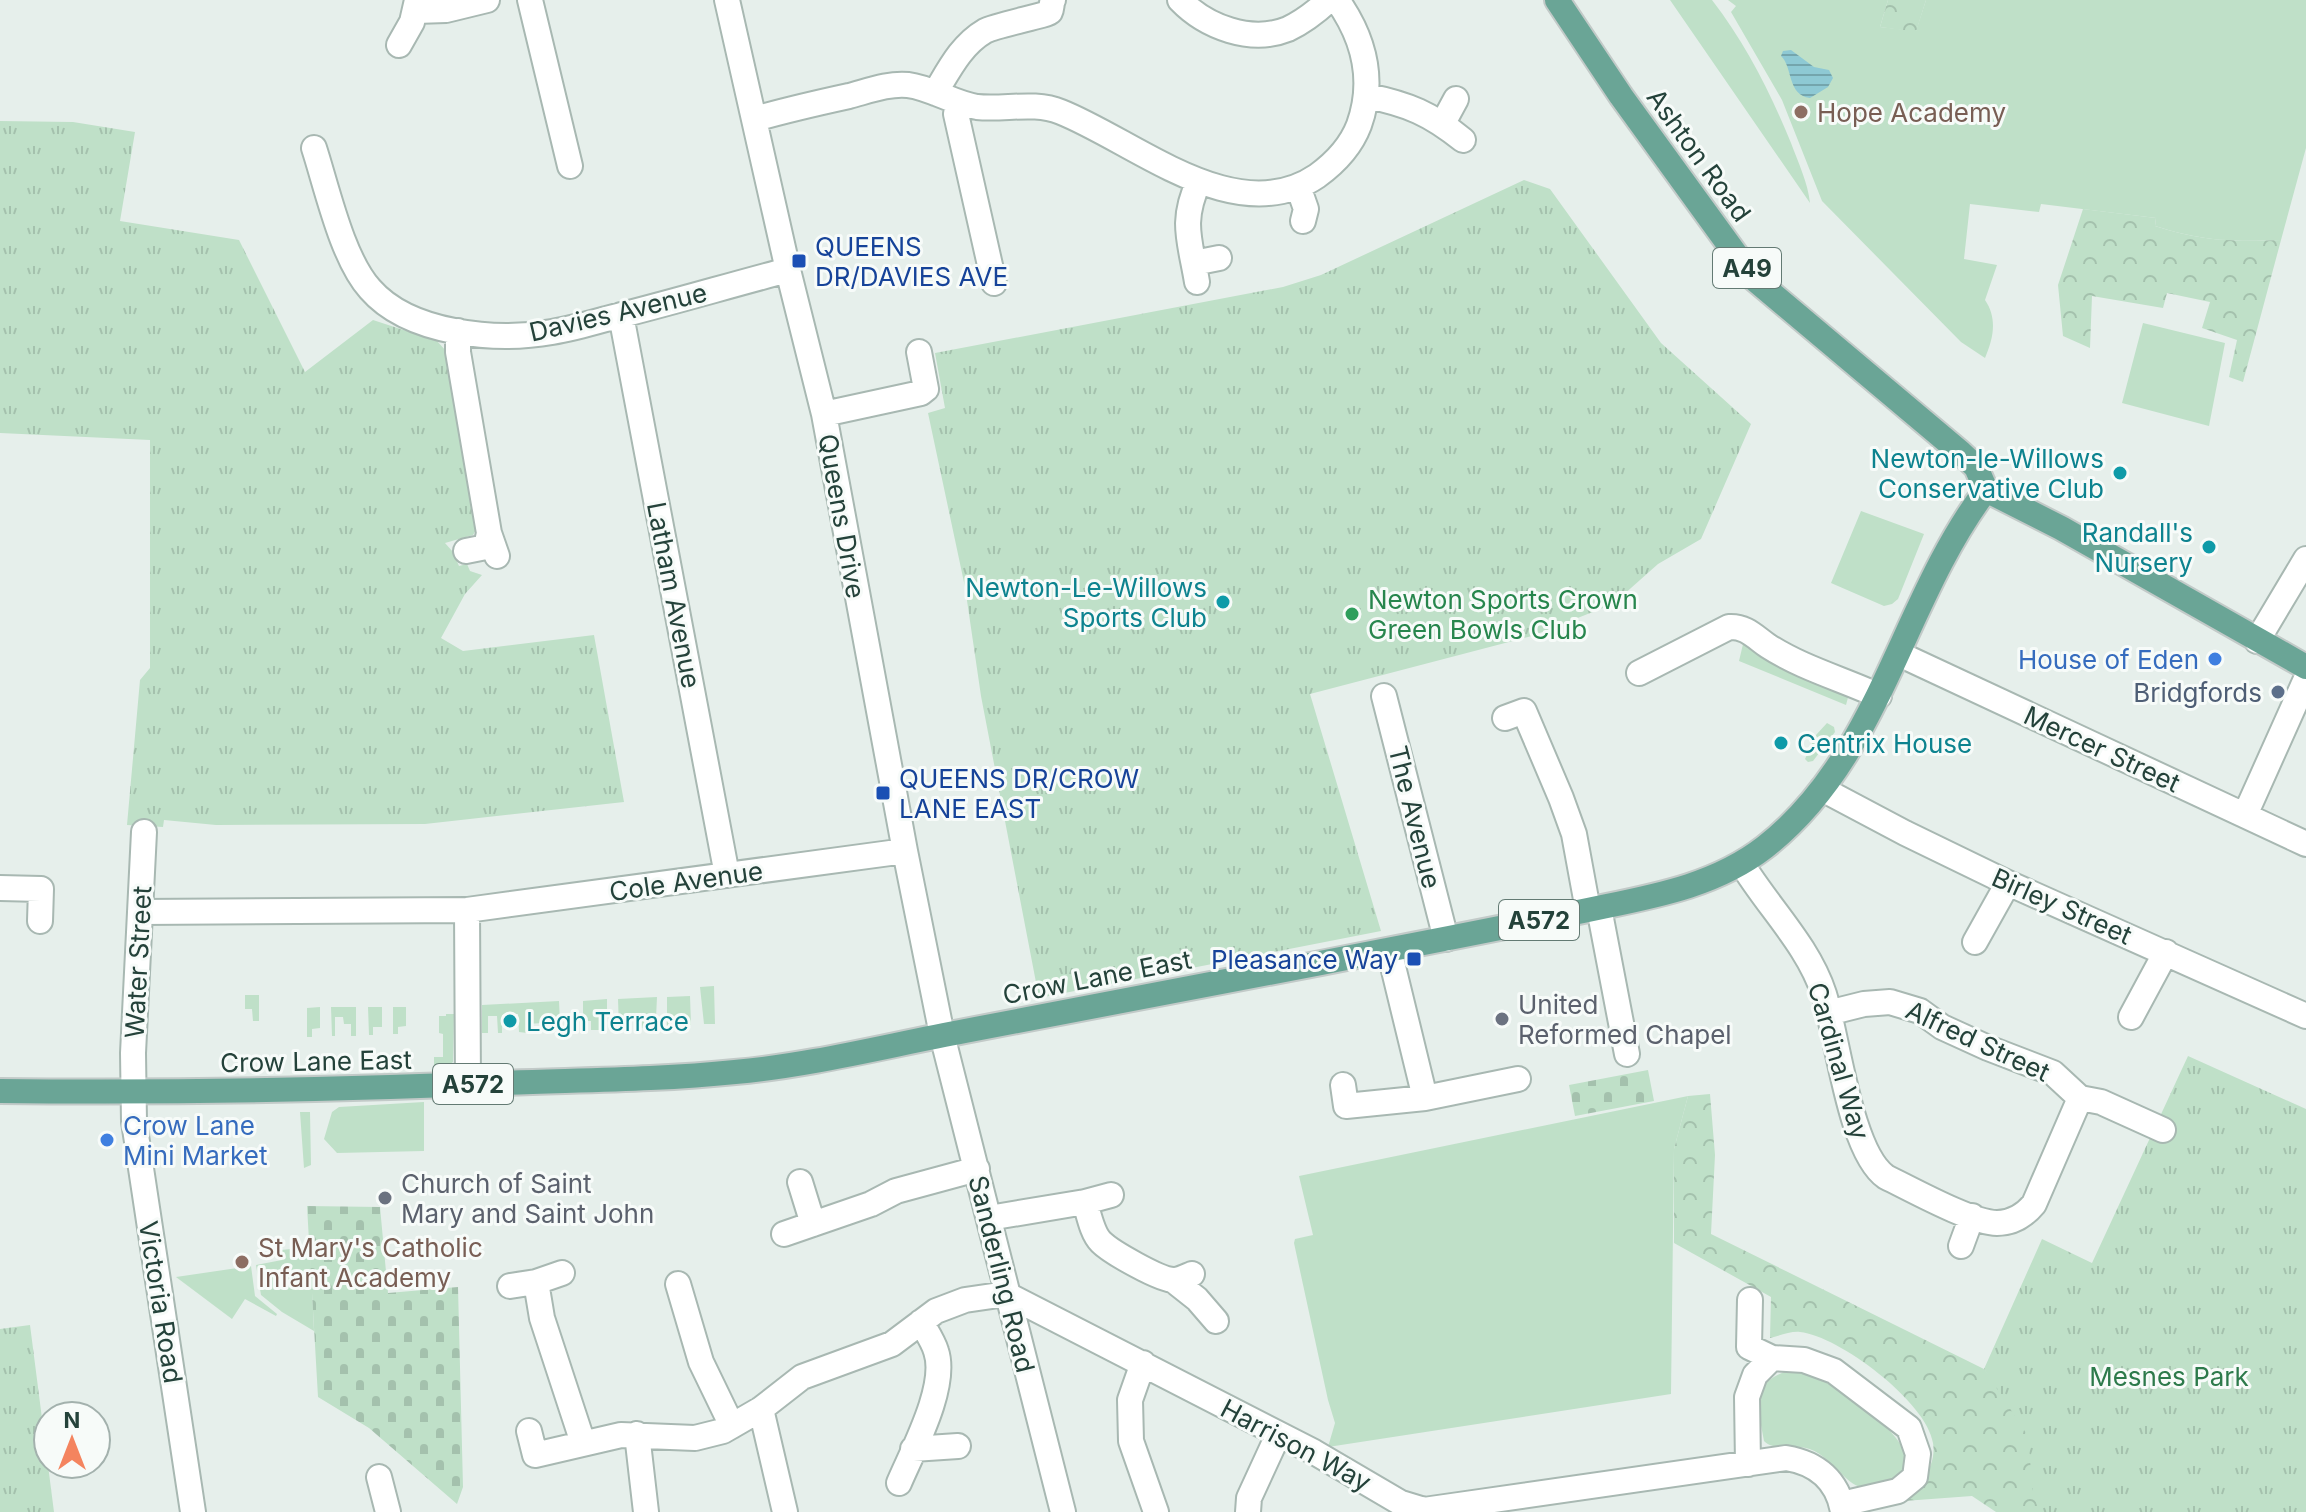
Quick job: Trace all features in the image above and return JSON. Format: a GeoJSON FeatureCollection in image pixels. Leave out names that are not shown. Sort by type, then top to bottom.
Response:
{"type":"FeatureCollection","features":[{"type":"Feature","properties":{"kind":"main road","name":"Ashton Road"},"geometry":{"type":"LineString","coordinates":[[1557,0],[1621,96],[1753,278],[1961,453],[1976,467],[1986,490]]}},
{"type":"Feature","properties":{"kind":"main road"},"geometry":{"type":"LineString","coordinates":[[1986,490],[2070,533],[2306,667]]}},
{"type":"Feature","properties":{"kind":"main road","name":"Crow Lane East"},"geometry":{"type":"LineString","coordinates":[[0,1091],[132,1092],[468,1084],[734,1073],[1446,939],[1697,884],[1742,864],[1793,823],[1822,789],[1863,727],[1955,536],[1986,490]]}},
{"type":"Feature","properties":{"kind":"street"},"geometry":{"type":"LineString","coordinates":[[399,45],[417,5],[446,10],[487,0]]}},
{"type":"Feature","properties":{"kind":"street"},"geometry":{"type":"LineString","coordinates":[[530,0],[570,166]]}},
{"type":"Feature","properties":{"kind":"street","name":"Queens Drive"},"geometry":{"type":"LineString","coordinates":[[727,0],[824,414],[942,1035]]}},
{"type":"Feature","properties":{"kind":"street"},"geometry":{"type":"LineString","coordinates":[[935,93],[966,46],[984,32],[1000,11],[1046,16],[1053,0]]}},
{"type":"Feature","properties":{"kind":"street"},"geometry":{"type":"LineString","coordinates":[[1180,0],[1208,22],[1237,33],[1253,34],[1288,29],[1329,0]]}},
{"type":"Feature","properties":{"kind":"street"},"geometry":{"type":"LineString","coordinates":[[755,119],[894,86],[916,87],[958,103],[1000,108],[1034,106],[1058,111],[1211,187],[1243,193],[1279,192],[1321,173],[1344,152],[1354,138],[1367,96],[1363,51],[1351,22],[1337,0]]}},
{"type":"Feature","properties":{"kind":"street"},"geometry":{"type":"LineString","coordinates":[[1367,96],[1412,106],[1443,123],[1463,140]]}},
{"type":"Feature","properties":{"kind":"street"},"geometry":{"type":"LineString","coordinates":[[1443,123],[1456,99]]}},
{"type":"Feature","properties":{"kind":"street"},"geometry":{"type":"LineString","coordinates":[[958,103],[956,114],[994,283]]}},
{"type":"Feature","properties":{"kind":"street","name":"Davies Avenue"},"geometry":{"type":"LineString","coordinates":[[314,148],[354,265],[367,287],[384,304],[404,317],[458,331],[516,336],[540,333],[621,315],[788,270]]}},
{"type":"Feature","properties":{"kind":"street"},"geometry":{"type":"LineString","coordinates":[[1199,181],[1187,213],[1195,272],[1219,258]]}},
{"type":"Feature","properties":{"kind":"street"},"geometry":{"type":"LineString","coordinates":[[1298,186],[1306,209],[1303,221]]}},
{"type":"Feature","properties":{"kind":"street","name":"Latham Avenue"},"geometry":{"type":"LineString","coordinates":[[621,315],[727,875]]}},
{"type":"Feature","properties":{"kind":"street"},"geometry":{"type":"LineString","coordinates":[[458,331],[458,352],[493,544],[466,551]]}},
{"type":"Feature","properties":{"kind":"street"},"geometry":{"type":"LineString","coordinates":[[824,414],[921,393],[926,389],[926,383],[919,352]]}},
{"type":"Feature","properties":{"kind":"street"},"geometry":{"type":"LineString","coordinates":[[2257,641],[2306,559]]}},
{"type":"Feature","properties":{"kind":"street"},"geometry":{"type":"LineString","coordinates":[[1639,673],[1729,627],[1737,627],[1798,662],[1879,696]]}},
{"type":"Feature","properties":{"kind":"street","name":"Mercer Street"},"geometry":{"type":"LineString","coordinates":[[1899,654],[2306,844]]}},
{"type":"Feature","properties":{"kind":"street"},"geometry":{"type":"LineString","coordinates":[[2245,815],[2306,679]]}},
{"type":"Feature","properties":{"kind":"street","name":"The Avenue"},"geometry":{"type":"LineString","coordinates":[[1384,696],[1446,939]]}},
{"type":"Feature","properties":{"kind":"street"},"geometry":{"type":"LineString","coordinates":[[1505,718],[1524,711],[1561,798],[1594,909],[1627,1054]]}},
{"type":"Feature","properties":{"kind":"street","name":"Birley Street"},"geometry":{"type":"LineString","coordinates":[[1822,789],[2008,883],[2306,1016]]}},
{"type":"Feature","properties":{"kind":"street","name":"Water Street"},"geometry":{"type":"LineString","coordinates":[[132,1092],[144,832]]}},
{"type":"Feature","properties":{"kind":"street","name":"Cole Avenue"},"geometry":{"type":"LineString","coordinates":[[140,912],[467,910],[905,851]]}},
{"type":"Feature","properties":{"kind":"street","name":"Cardinal Way"},"geometry":{"type":"LineString","coordinates":[[1742,864],[1814,970],[1857,1130],[1865,1153],[1876,1170],[1972,1216],[1994,1223],[2014,1220],[2028,1212],[2034,1204],[2080,1098]]}},
{"type":"Feature","properties":{"kind":"street"},"geometry":{"type":"LineString","coordinates":[[1975,942],[2008,883]]}},
{"type":"Feature","properties":{"kind":"street"},"geometry":{"type":"LineString","coordinates":[[0,888],[50,890],[40,921]]}},
{"type":"Feature","properties":{"kind":"street"},"geometry":{"type":"LineString","coordinates":[[467,910],[468,1084]]}},
{"type":"Feature","properties":{"kind":"street"},"geometry":{"type":"LineString","coordinates":[[1389,950],[1425,1098]]}},
{"type":"Feature","properties":{"kind":"street"},"geometry":{"type":"LineString","coordinates":[[2131,1017],[2166,952]]}},
{"type":"Feature","properties":{"kind":"street","name":"Alfred Street"},"geometry":{"type":"LineString","coordinates":[[1828,1013],[1864,1004],[1890,1002],[1920,1011],[1942,1027],[2053,1073],[2080,1098],[2101,1102],[2163,1130]]}},
{"type":"Feature","properties":{"kind":"street","name":"Sanderling Road"},"geometry":{"type":"LineString","coordinates":[[942,1035],[1063,1512]]}},
{"type":"Feature","properties":{"kind":"street"},"geometry":{"type":"LineString","coordinates":[[1343,1085],[1346,1106],[1425,1098],[1518,1079]]}},
{"type":"Feature","properties":{"kind":"street","name":"Victoria Road"},"geometry":{"type":"LineString","coordinates":[[132,1092],[193,1512]]}},
{"type":"Feature","properties":{"kind":"street"},"geometry":{"type":"LineString","coordinates":[[784,1234],[871,1204],[896,1191],[977,1169]]}},
{"type":"Feature","properties":{"kind":"street"},"geometry":{"type":"LineString","coordinates":[[800,1182],[813,1224]]}},
{"type":"Feature","properties":{"kind":"street"},"geometry":{"type":"LineString","coordinates":[[989,1218],[1111,1195]]}},
{"type":"Feature","properties":{"kind":"street"},"geometry":{"type":"LineString","coordinates":[[1085,1202],[1100,1242],[1155,1274],[1182,1277],[1216,1321]]}},
{"type":"Feature","properties":{"kind":"street"},"geometry":{"type":"LineString","coordinates":[[1961,1246],[1972,1216]]}},
{"type":"Feature","properties":{"kind":"street"},"geometry":{"type":"LineString","coordinates":[[510,1286],[536,1282],[562,1273]]}},
{"type":"Feature","properties":{"kind":"street"},"geometry":{"type":"LineString","coordinates":[[536,1282],[542,1318],[583,1443]]}},
{"type":"Feature","properties":{"kind":"street"},"geometry":{"type":"LineString","coordinates":[[678,1283],[701,1362],[732,1426]]}},
{"type":"Feature","properties":{"kind":"street"},"geometry":{"type":"LineString","coordinates":[[529,1431],[535,1455],[637,1434],[695,1438],[732,1426],[761,1409],[802,1377],[892,1344],[936,1311],[965,1300],[1006,1294]]}},
{"type":"Feature","properties":{"kind":"street","name":"Harrison Way"},"geometry":{"type":"LineString","coordinates":[[1006,1294],[1314,1452],[1402,1508],[1424,1510],[1786,1458],[1813,1466],[1834,1485],[1843,1508],[1898,1491],[1915,1477],[1918,1454],[1909,1428],[1834,1371],[1804,1360],[1772,1358]]}},
{"type":"Feature","properties":{"kind":"street"},"geometry":{"type":"LineString","coordinates":[[1748,1464],[1747,1397],[1755,1375],[1772,1358],[1749,1347],[1750,1300]]}},
{"type":"Feature","properties":{"kind":"street"},"geometry":{"type":"LineString","coordinates":[[899,1483],[935,1395],[936,1350],[921,1322]]}},
{"type":"Feature","properties":{"kind":"street"},"geometry":{"type":"LineString","coordinates":[[1143,1363],[1130,1400],[1131,1441],[1156,1512]]}},
{"type":"Feature","properties":{"kind":"street"},"geometry":{"type":"LineString","coordinates":[[761,1409],[785,1512]]}},
{"type":"Feature","properties":{"kind":"street"},"geometry":{"type":"LineString","coordinates":[[637,1434],[646,1512]]}},
{"type":"Feature","properties":{"kind":"street"},"geometry":{"type":"LineString","coordinates":[[1248,1512],[1249,1498],[1278,1435]]}},
{"type":"Feature","properties":{"kind":"street"},"geometry":{"type":"LineString","coordinates":[[913,1449],[958,1446]]}},
{"type":"Feature","properties":{"kind":"street"},"geometry":{"type":"LineString","coordinates":[[379,1477],[388,1512]]}},
{"type":"Feature","properties":{"kind":"green space"},"geometry":{"type":"Polygon","coordinates":[[[1670,0],[1712,0],[1724,17],[1775,105],[1802,173],[1810,203],[1670,0]]]}},
{"type":"Feature","properties":{"kind":"green space"},"geometry":{"type":"Polygon","coordinates":[[[1728,0],[1888,0],[1880,27],[1916,31],[1926,0],[2306,0],[2306,148],[2281,240],[2203,238],[2155,226],[2156,218],[2041,204],[2039,212],[1970,204],[1964,259],[1997,265],[1985,300],[1992,314],[1993,329],[1985,358],[1961,342],[1822,201],[1782,100],[1731,12],[1736,6],[1728,0]]]}},
{"type":"Feature","properties":{"kind":"green space"},"geometry":{"type":"Polygon","coordinates":[[[1888,0],[1926,0],[1916,32],[1880,27],[1888,0]]]}},
{"type":"Feature","properties":{"kind":"green space"},"geometry":{"type":"Polygon","coordinates":[[[0,121],[73,122],[135,132],[120,221],[239,240],[305,372],[373,320],[437,341],[446,351],[478,527],[473,535],[445,543],[459,566],[467,564],[470,571],[482,575],[465,594],[441,638],[463,651],[594,635],[624,802],[425,824],[216,825],[164,820],[163,827],[127,825],[140,680],[150,668],[150,440],[0,433],[0,121]]]}},
{"type":"Feature","properties":{"kind":"green space"},"geometry":{"type":"Polygon","coordinates":[[[1524,180],[1550,189],[1661,343],[1751,424],[1701,539],[1658,564],[1613,604],[1532,636],[1310,694],[1381,931],[1039,998],[981,696],[965,587],[928,413],[945,408],[935,353],[1283,287],[1321,275],[1524,180]]]}},
{"type":"Feature","properties":{"kind":"green space"},"geometry":{"type":"Polygon","coordinates":[[[2083,209],[2156,218],[2155,226],[2203,238],[2281,240],[2243,382],[2229,377],[2237,340],[2202,328],[2210,302],[2167,293],[2163,308],[2092,296],[2090,348],[2063,336],[2058,285],[2083,209]]]}},
{"type":"Feature","properties":{"kind":"green space"},"geometry":{"type":"Polygon","coordinates":[[[2143,323],[2225,343],[2209,426],[2122,403],[2143,323]]]}},
{"type":"Feature","properties":{"kind":"green space"},"geometry":{"type":"Polygon","coordinates":[[[1861,511],[1924,534],[1898,599],[1892,604],[1884,606],[1831,583],[1861,511]]]}},
{"type":"Feature","properties":{"kind":"green space"},"geometry":{"type":"Polygon","coordinates":[[[1744,640],[1850,690],[1846,705],[1739,661],[1744,640]]]}},
{"type":"Feature","properties":{"kind":"green space"},"geometry":{"type":"Polygon","coordinates":[[[1827,723],[1834,727],[1835,732],[1813,761],[1808,762],[1805,759],[1816,735],[1827,723]]]}},
{"type":"Feature","properties":{"kind":"green space"},"geometry":{"type":"Polygon","coordinates":[[[714,986],[715,1024],[704,1024],[700,987],[714,986]]]}},
{"type":"Feature","properties":{"kind":"green space"},"geometry":{"type":"Polygon","coordinates":[[[245,995],[259,995],[259,1021],[253,1021],[252,1009],[245,1009],[245,995]]]}},
{"type":"Feature","properties":{"kind":"green space"},"geometry":{"type":"Polygon","coordinates":[[[690,996],[691,1025],[688,1017],[672,1018],[672,1027],[667,1027],[667,997],[690,996]]]}},
{"type":"Feature","properties":{"kind":"green space"},"geometry":{"type":"Polygon","coordinates":[[[657,997],[656,1018],[647,1019],[648,1027],[640,1028],[639,1018],[623,1019],[623,1028],[619,1028],[618,999],[657,997]]]}},
{"type":"Feature","properties":{"kind":"green space"},"geometry":{"type":"Polygon","coordinates":[[[607,999],[607,1020],[599,1021],[599,1030],[591,1030],[591,1021],[583,1021],[583,1001],[607,999]]]}},
{"type":"Feature","properties":{"kind":"green space"},"geometry":{"type":"Polygon","coordinates":[[[559,1001],[560,1022],[551,1023],[551,1032],[544,1032],[543,1023],[527,1024],[527,1033],[519,1032],[518,1014],[502,1015],[502,1033],[498,1033],[497,1016],[488,1016],[488,1033],[482,1033],[482,1005],[559,1001]]]}},
{"type":"Feature","properties":{"kind":"green space"},"geometry":{"type":"Polygon","coordinates":[[[320,1007],[320,1028],[312,1029],[312,1037],[307,1037],[307,1008],[320,1007]]]}},
{"type":"Feature","properties":{"kind":"green space"},"geometry":{"type":"Polygon","coordinates":[[[331,1007],[356,1007],[356,1036],[351,1036],[351,1024],[344,1024],[343,1017],[335,1017],[335,1036],[332,1036],[331,1007]]]}},
{"type":"Feature","properties":{"kind":"green space"},"geometry":{"type":"Polygon","coordinates":[[[368,1007],[382,1007],[382,1027],[373,1027],[373,1035],[369,1035],[368,1007]]]}},
{"type":"Feature","properties":{"kind":"green space"},"geometry":{"type":"Polygon","coordinates":[[[393,1007],[406,1007],[406,1026],[398,1027],[398,1034],[393,1034],[393,1007]]]}},
{"type":"Feature","properties":{"kind":"green space"},"geometry":{"type":"Polygon","coordinates":[[[454,1014],[453,1062],[445,1068],[434,1068],[434,1057],[443,1057],[439,1016],[454,1014]]]}},
{"type":"Feature","properties":{"kind":"green space","name":"Mesnes Park"},"geometry":{"type":"Polygon","coordinates":[[[2188,1056],[2306,1109],[2306,1512],[2040,1512],[2033,1495],[2028,1436],[1984,1369],[2042,1239],[2092,1263],[2188,1056]]]}},
{"type":"Feature","properties":{"kind":"green space"},"geometry":{"type":"Polygon","coordinates":[[[1648,1070],[1654,1101],[1575,1116],[1569,1085],[1648,1070]]]}},
{"type":"Feature","properties":{"kind":"green space"},"geometry":{"type":"Polygon","coordinates":[[[1710,1094],[1715,1155],[1711,1234],[1984,1369],[2104,1512],[1996,1512],[1972,1496],[1904,1501],[1926,1475],[1934,1452],[1927,1427],[1899,1391],[1858,1358],[1817,1336],[1800,1332],[1770,1338],[1771,1297],[1674,1243],[1674,1149],[1688,1096],[1710,1094]]]}},
{"type":"Feature","properties":{"kind":"green space"},"geometry":{"type":"Polygon","coordinates":[[[1688,1096],[1674,1149],[1671,1394],[1328,1447],[1335,1423],[1294,1243],[1295,1239],[1313,1235],[1299,1176],[1688,1096]]]}},
{"type":"Feature","properties":{"kind":"green space"},"geometry":{"type":"Polygon","coordinates":[[[424,1102],[424,1151],[337,1153],[324,1139],[332,1112],[339,1107],[424,1102]]]}},
{"type":"Feature","properties":{"kind":"green space"},"geometry":{"type":"Polygon","coordinates":[[[300,1112],[310,1112],[311,1165],[304,1168],[300,1112]]]}},
{"type":"Feature","properties":{"kind":"green space"},"geometry":{"type":"Polygon","coordinates":[[[307,1206],[380,1207],[388,1293],[458,1287],[463,1487],[457,1504],[369,1428],[318,1397],[307,1206]]]}},
{"type":"Feature","properties":{"kind":"green space"},"geometry":{"type":"Polygon","coordinates":[[[310,1247],[314,1331],[261,1295],[256,1265],[282,1260],[281,1250],[310,1247]]]}},
{"type":"Feature","properties":{"kind":"green space"},"geometry":{"type":"Polygon","coordinates":[[[251,1266],[255,1296],[276,1316],[245,1299],[232,1319],[176,1277],[251,1266]]]}},
{"type":"Feature","properties":{"kind":"green space"},"geometry":{"type":"Polygon","coordinates":[[[30,1325],[40,1400],[32,1400],[32,1480],[50,1480],[54,1512],[0,1512],[0,1329],[30,1325]]]}},
{"type":"Feature","properties":{"kind":"green space"},"geometry":{"type":"Polygon","coordinates":[[[1787,1371],[1806,1371],[1823,1378],[1881,1421],[1902,1446],[1906,1457],[1900,1481],[1862,1487],[1814,1451],[1773,1446],[1764,1441],[1760,1420],[1757,1419],[1759,1395],[1766,1383],[1787,1371]]]}},
{"type":"Feature","properties":{"kind":"water"},"geometry":{"type":"Polygon","coordinates":[[[1791,50],[1814,67],[1829,70],[1833,78],[1828,87],[1810,98],[1797,92],[1781,56],[1783,51],[1791,50]]]}},
{"type":"Feature","properties":{"kind":"place","name":"Hope Academy"},"geometry":{"type":"Point","coordinates":[1801,112]}},
{"type":"Feature","properties":{"kind":"place","name":"QUEENS DR/DAVIES AVE"},"geometry":{"type":"Point","coordinates":[799,261]}},
{"type":"Feature","properties":{"kind":"place","name":"Newton-le-Willows Conservative Club"},"geometry":{"type":"Point","coordinates":[2120,473]}},
{"type":"Feature","properties":{"kind":"place","name":"Randall's Nursery"},"geometry":{"type":"Point","coordinates":[2209,547]}},
{"type":"Feature","properties":{"kind":"place","name":"Newton-Le-Willows Sports Club"},"geometry":{"type":"Point","coordinates":[1223,602]}},
{"type":"Feature","properties":{"kind":"place","name":"Newton Sports Crown Green Bowls Club"},"geometry":{"type":"Point","coordinates":[1352,614]}},
{"type":"Feature","properties":{"kind":"place","name":"House of Eden"},"geometry":{"type":"Point","coordinates":[2215,659]}},
{"type":"Feature","properties":{"kind":"place","name":"Bridgfords"},"geometry":{"type":"Point","coordinates":[2278,692]}},
{"type":"Feature","properties":{"kind":"place","name":"Centrix House"},"geometry":{"type":"Point","coordinates":[1781,743]}},
{"type":"Feature","properties":{"kind":"place","name":"QUEENS DR/CROW LANE EAST"},"geometry":{"type":"Point","coordinates":[883,793]}},
{"type":"Feature","properties":{"kind":"place","name":"Pleasance Way"},"geometry":{"type":"Point","coordinates":[1414,959]}},
{"type":"Feature","properties":{"kind":"place","name":"United Reformed Chapel"},"geometry":{"type":"Point","coordinates":[1502,1019]}},
{"type":"Feature","properties":{"kind":"place","name":"Legh Terrace"},"geometry":{"type":"Point","coordinates":[510,1021]}},
{"type":"Feature","properties":{"kind":"place","name":"Crow Lane Mini Market"},"geometry":{"type":"Point","coordinates":[107,1140]}},
{"type":"Feature","properties":{"kind":"place","name":"Church of Saint Mary and Saint John"},"geometry":{"type":"Point","coordinates":[385,1198]}},
{"type":"Feature","properties":{"kind":"place","name":"St Mary's Catholic Infant Academy"},"geometry":{"type":"Point","coordinates":[242,1262]}}]}
